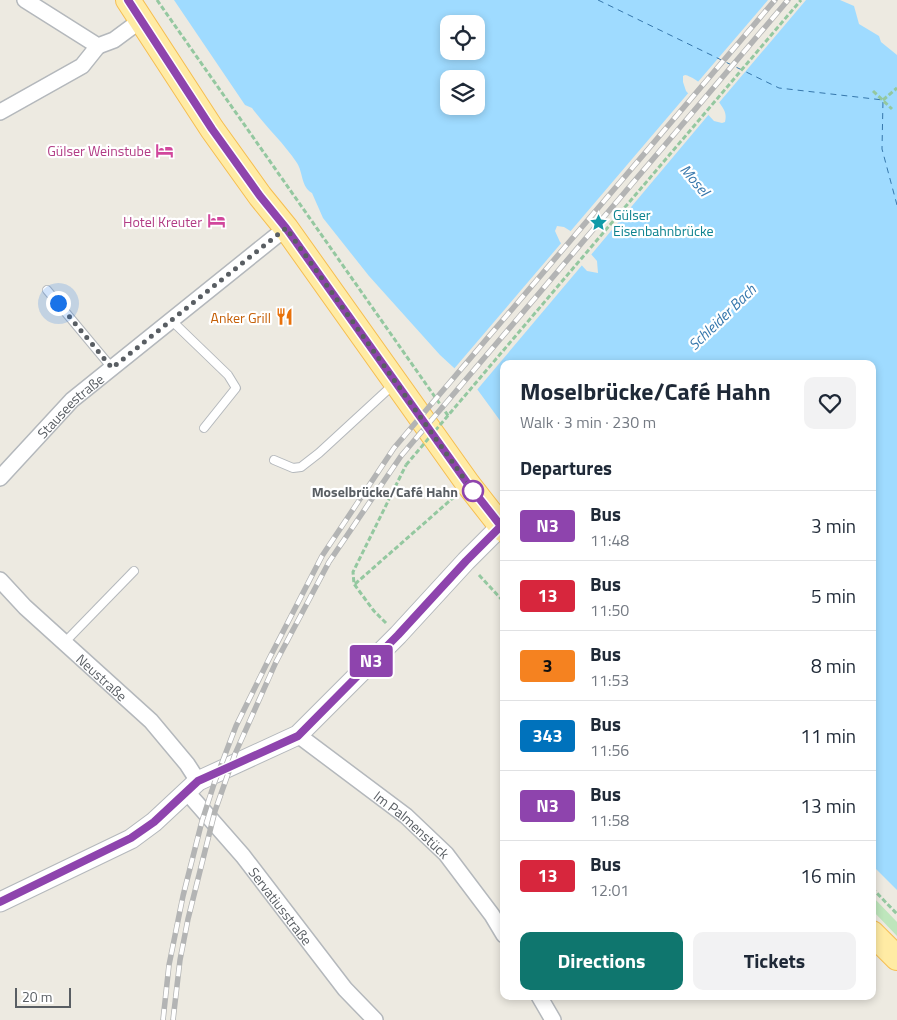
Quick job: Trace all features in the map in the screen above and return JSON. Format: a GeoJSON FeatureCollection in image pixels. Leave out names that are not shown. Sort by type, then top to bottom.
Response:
{"type":"FeatureCollection","features":[{"type":"Feature","properties":{"kind":"main road"},"geometry":{"type":"LineString","coordinates":[[128,0],[212,129],[260,196],[286,228],[468,484],[500,525]]}},
{"type":"Feature","properties":{"kind":"main road"},"geometry":{"type":"LineString","coordinates":[[876,936],[897,958]]}},
{"type":"Feature","properties":{"kind":"street"},"geometry":{"type":"LineString","coordinates":[[26,0],[98,46]]}},
{"type":"Feature","properties":{"kind":"street"},"geometry":{"type":"LineString","coordinates":[[0,112],[82,66],[98,46],[114,40],[141,20]]}},
{"type":"Feature","properties":{"kind":"street","name":"Stauseestraße"},"geometry":{"type":"LineString","coordinates":[[0,478],[72,400],[286,228]]}},
{"type":"Feature","properties":{"kind":"street"},"geometry":{"type":"LineString","coordinates":[[0,902],[131,838],[154,822],[192,786],[298,736],[398,635],[466,561],[500,530]]}},
{"type":"Feature","properties":{"kind":"street","name":"Neustraße"},"geometry":{"type":"LineString","coordinates":[[0,580],[24,607],[151,721],[187,764],[192,786]]}},
{"type":"Feature","properties":{"kind":"street","name":"Im Palmenstück"},"geometry":{"type":"LineString","coordinates":[[298,736],[406,816],[446,854],[492,914],[500,928]]}},
{"type":"Feature","properties":{"kind":"street","name":"Servatiusstraße"},"geometry":{"type":"LineString","coordinates":[[192,786],[243,856],[345,988],[375,1020]]}},
{"type":"Feature","properties":{"kind":"street"},"geometry":{"type":"LineString","coordinates":[[541,1000],[553,1020]]}},
{"type":"Feature","properties":{"kind":"lane"},"geometry":{"type":"LineString","coordinates":[[47,290],[112,368]]}},
{"type":"Feature","properties":{"kind":"lane"},"geometry":{"type":"LineString","coordinates":[[171,320],[228,375],[236,388],[204,428]]}},
{"type":"Feature","properties":{"kind":"lane"},"geometry":{"type":"LineString","coordinates":[[274,460],[292,468],[301,466],[319,453],[396,382]]}},
{"type":"Feature","properties":{"kind":"lane"},"geometry":{"type":"LineString","coordinates":[[64,643],[134,571]]}},
{"type":"Feature","properties":{"kind":"path"},"geometry":{"type":"LineString","coordinates":[[157,0],[450,419]]}},
{"type":"Feature","properties":{"kind":"path"},"geometry":{"type":"LineString","coordinates":[[386,623],[374,611],[354,584],[354,572],[406,465],[801,0]]}},
{"type":"Feature","properties":{"kind":"path"},"geometry":{"type":"LineString","coordinates":[[883,100],[897,88]]}},
{"type":"Feature","properties":{"kind":"path"},"geometry":{"type":"LineString","coordinates":[[873,91],[892,109]]}},
{"type":"Feature","properties":{"kind":"path"},"geometry":{"type":"LineString","coordinates":[[354,584],[453,497]]}},
{"type":"Feature","properties":{"kind":"path"},"geometry":{"type":"LineString","coordinates":[[466,561],[500,598]]}},
{"type":"Feature","properties":{"kind":"path"},"geometry":{"type":"LineString","coordinates":[[876,892],[897,914]]}},
{"type":"Feature","properties":{"kind":"green space"},"geometry":{"type":"Polygon","coordinates":[[[876,900],[897,922],[897,936],[876,914],[876,900]]]}},
{"type":"Feature","properties":{"kind":"water"},"geometry":{"type":"Polygon","coordinates":[[[174,0],[840,0],[854,6],[859,24],[879,36],[881,42],[897,55],[897,890],[876,869],[876,360],[500,360],[500,421],[477,389],[440,355],[369,276],[323,218],[292,156],[252,108],[245,105],[174,0]],[[683,76],[686,91],[714,121],[725,122],[726,116],[721,105],[701,84],[690,77],[683,76]],[[557,226],[555,231],[560,242],[587,271],[598,273],[597,261],[572,232],[564,227],[557,226]]]}},
{"type":"Feature","properties":{"kind":"pier"},"geometry":{"type":"Polygon","coordinates":[[[768,0],[806,0],[717,105],[697,83],[768,0]]]}},
{"type":"Feature","properties":{"kind":"pier"},"geometry":{"type":"Polygon","coordinates":[[[690,91],[710,113],[590,256],[569,233],[690,91]]]}},
{"type":"Feature","properties":{"kind":"pier"},"geometry":{"type":"Polygon","coordinates":[[[563,241],[583,264],[502,360],[500,360],[500,363],[476,391],[453,370],[563,241]]]}},
{"type":"Feature","properties":{"kind":"ferry route"},"geometry":{"type":"LineString","coordinates":[[598,0],[779,88],[883,100],[882,149],[897,205]]}},
{"type":"Feature","properties":{"kind":"railway"},"geometry":{"type":"LineString","coordinates":[[163,1020],[169,965],[183,896],[202,821],[215,781],[236,726],[322,556],[394,448],[775,0]]}},
{"type":"Feature","properties":{"kind":"railway"},"geometry":{"type":"LineString","coordinates":[[173,1020],[180,960],[188,919],[215,811],[235,754],[276,662],[329,562],[401,456],[788,0]]}},
{"type":"Feature","properties":{"kind":"bus line","name":"N3"},"geometry":{"type":"LineString","coordinates":[[128,0],[212,129],[260,196],[286,228],[468,484],[500,525]]}},
{"type":"Feature","properties":{"kind":"bus line","name":"N3"},"geometry":{"type":"LineString","coordinates":[[0,902],[131,838],[154,822],[198,781],[298,736],[398,635],[500,527]]}},
{"type":"Feature","properties":{"kind":"place","name":"Gülser Weinstube"},"geometry":{"type":"Point","coordinates":[165,150]}},
{"type":"Feature","properties":{"kind":"place","name":"Hotel Kreuter"},"geometry":{"type":"Point","coordinates":[216,221]}},
{"type":"Feature","properties":{"kind":"place","name":"Gülser Eisenbahnbrücke"},"geometry":{"type":"Point","coordinates":[599,222]}},
{"type":"Feature","properties":{"kind":"place","name":"Anker Grill"},"geometry":{"type":"Point","coordinates":[285,317]}},
{"type":"Feature","properties":{"kind":"place","name":"Moselbrücke/Café Hahn"},"geometry":{"type":"Point","coordinates":[473,491]}},
{"type":"Feature","properties":{"kind":"route"},"geometry":{"type":"LineString","coordinates":[[58,303],[112,368],[286,228],[473,491]]}},
{"type":"Feature","properties":{"kind":"water label","name":"Mosel"},"geometry":{"type":"Point","coordinates":[695,180]}},
{"type":"Feature","properties":{"kind":"water label","name":"Schleider Bach"},"geometry":{"type":"Point","coordinates":[722,317]}}]}
